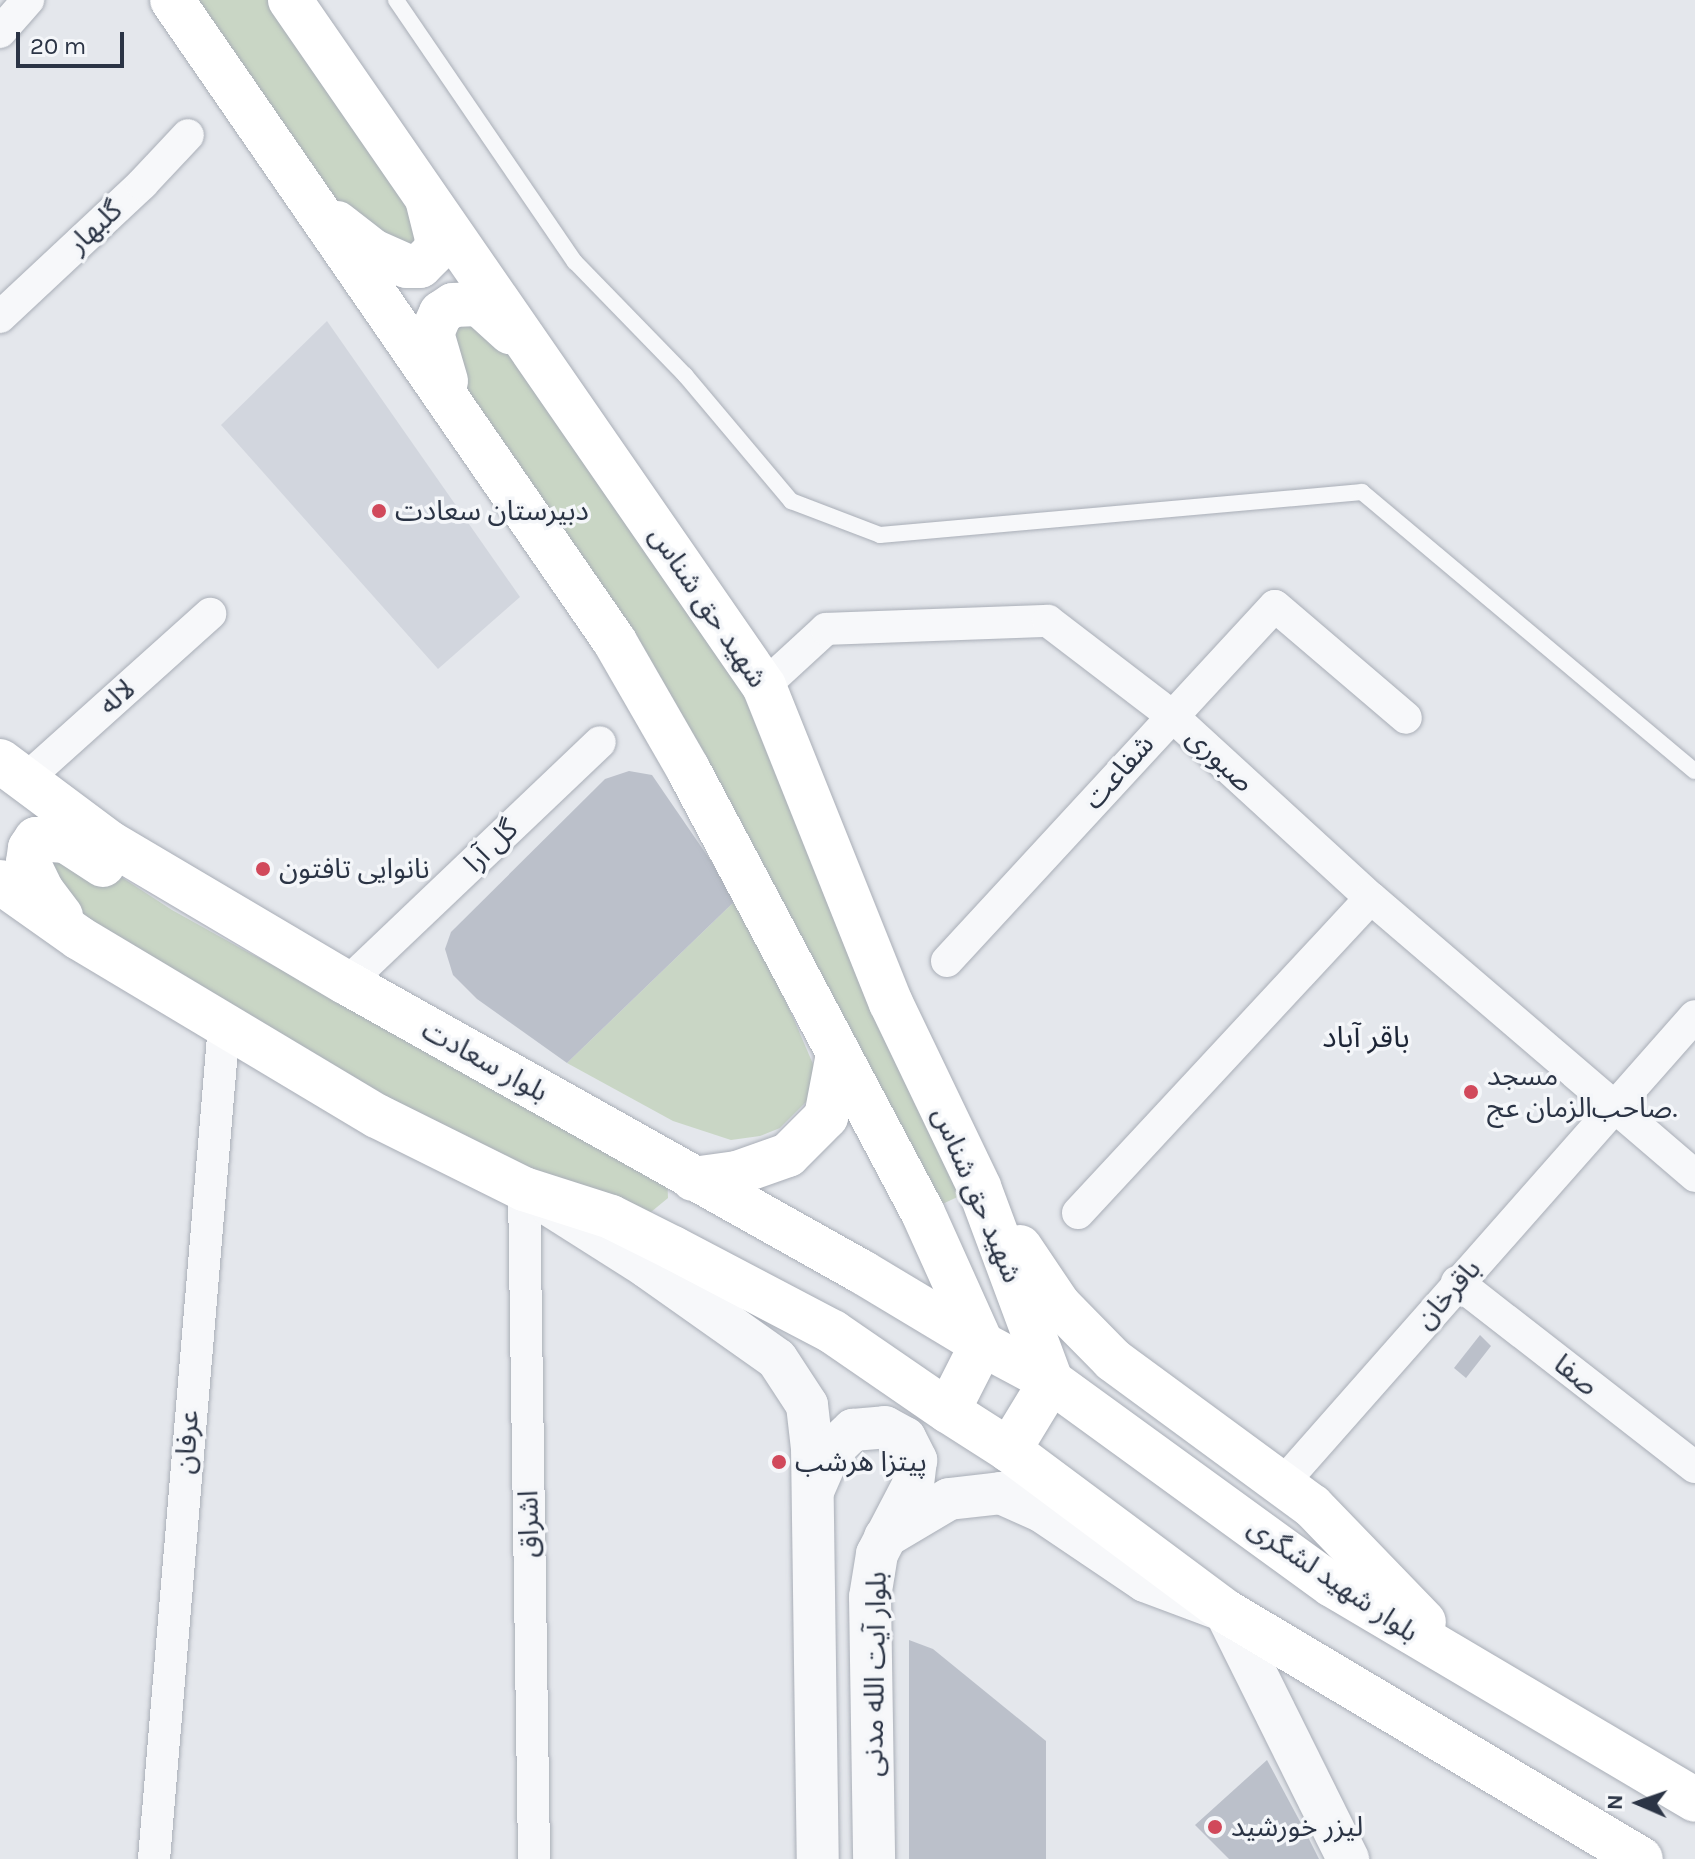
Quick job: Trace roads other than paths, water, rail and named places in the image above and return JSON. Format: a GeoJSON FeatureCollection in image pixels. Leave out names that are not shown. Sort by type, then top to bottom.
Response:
{"type":"FeatureCollection","features":[{"type":"Feature","properties":{"kind":"main road","name":"شهید حق شناس"},"geometry":{"type":"LineString","coordinates":[[172,0],[622,653],[688,769],[923,1213],[982,1344]]}},
{"type":"Feature","properties":{"kind":"main road","name":"شهید حق شناس"},"geometry":{"type":"LineString","coordinates":[[290,0],[764,686],[891,1003],[979,1187],[1051,1381]]}},
{"type":"Feature","properties":{"kind":"main road"},"geometry":{"type":"LineString","coordinates":[[311,201],[373,251],[407,266],[420,266],[436,250],[437,239],[426,198]]}},
{"type":"Feature","properties":{"kind":"main road"},"geometry":{"type":"LineString","coordinates":[[454,408],[432,333],[441,313],[453,305],[479,304],[538,359]]}},
{"type":"Feature","properties":{"kind":"main road","name":"بلوار سعادت"},"geometry":{"type":"LineString","coordinates":[[12,770],[110,843],[362,992],[982,1344]]}},
{"type":"Feature","properties":{"kind":"main road"},"geometry":{"type":"LineString","coordinates":[[79,938],[42,891],[28,862],[30,848],[36,839],[66,841],[172,910],[279,967],[362,992]]}},
{"type":"Feature","properties":{"kind":"main road"},"geometry":{"type":"LineString","coordinates":[[0,882],[79,938],[377,1116],[524,1189],[611,1217],[833,1332],[1009,1450],[1225,1611],[1641,1859]]}},
{"type":"Feature","properties":{"kind":"main road"},"geometry":{"type":"LineString","coordinates":[[693,1179],[737,1173],[788,1155],[826,1117],[838,1054]]}},
{"type":"Feature","properties":{"kind":"main road"},"geometry":{"type":"LineString","coordinates":[[979,1187],[1059,1305],[1113,1360],[1312,1506],[1468,1667]]}},
{"type":"Feature","properties":{"kind":"main road"},"geometry":{"type":"LineString","coordinates":[[948,1411],[982,1344]]}},
{"type":"Feature","properties":{"kind":"main road","name":"بلوار شهید لشگری"},"geometry":{"type":"LineString","coordinates":[[982,1344],[1051,1381],[1332,1585],[1695,1800]]}},
{"type":"Feature","properties":{"kind":"main road"},"geometry":{"type":"LineString","coordinates":[[1009,1450],[1051,1381]]}},
{"type":"Feature","properties":{"kind":"street"},"geometry":{"type":"LineString","coordinates":[[0,32],[28,0]]}},
{"type":"Feature","properties":{"kind":"street","name":"گلبهار"},"geometry":{"type":"LineString","coordinates":[[0,317],[142,184],[188,135]]}},
{"type":"Feature","properties":{"kind":"street","name":"شفاعت"},"geometry":{"type":"LineString","coordinates":[[947,961],[1171,715],[1275,606],[1406,718]]}},
{"type":"Feature","properties":{"kind":"street","name":"لاله"},"geometry":{"type":"LineString","coordinates":[[12,770],[210,614]]}},
{"type":"Feature","properties":{"kind":"street","name":"صبوری"},"geometry":{"type":"LineString","coordinates":[[764,686],[826,629],[1048,621],[1171,715],[1371,898],[1695,1176]]}},
{"type":"Feature","properties":{"kind":"street","name":"گل آرا"},"geometry":{"type":"LineString","coordinates":[[362,992],[600,742]]}},
{"type":"Feature","properties":{"kind":"street"},"geometry":{"type":"LineString","coordinates":[[1078,1213],[1371,898]]}},
{"type":"Feature","properties":{"kind":"street","name":"باقرخان"},"geometry":{"type":"LineString","coordinates":[[1282,1484],[1457,1282],[1617,1107],[1695,1016]]}},
{"type":"Feature","properties":{"kind":"street","name":"عرفان"},"geometry":{"type":"LineString","coordinates":[[154,1859],[224,1025]]}},
{"type":"Feature","properties":{"kind":"street","name":"بلوار آیت الله مدنی"},"geometry":{"type":"LineString","coordinates":[[524,1189],[647,1267],[777,1359],[807,1405],[813,1491],[818,1859]]}},
{"type":"Feature","properties":{"kind":"street","name":"اشراق"},"geometry":{"type":"LineString","coordinates":[[524,1189],[534,1859]]}},
{"type":"Feature","properties":{"kind":"street","name":"صفا"},"geometry":{"type":"LineString","coordinates":[[1457,1282],[1695,1467]]}},
{"type":"Feature","properties":{"kind":"street","name":"بلوار آیت الله مدنی"},"geometry":{"type":"LineString","coordinates":[[813,1491],[830,1452],[853,1430],[885,1427],[905,1438],[916,1460],[913,1485],[877,1554],[870,1597],[874,1859]]}},
{"type":"Feature","properties":{"kind":"street"},"geometry":{"type":"LineString","coordinates":[[885,1537],[949,1499],[1001,1493],[1043,1512],[1145,1581],[1225,1611],[1348,1859]]}},
{"type":"Feature","properties":{"kind":"lane"},"geometry":{"type":"LineString","coordinates":[[396,0],[575,262],[685,375],[791,501],[880,535],[1362,492],[1695,771]]}},
{"type":"Feature","properties":{"kind":"place","name":"دبیرستان سعادت"},"geometry":{"type":"Point","coordinates":[379,511]}},
{"type":"Feature","properties":{"kind":"place","name":"نانوایی تافتون"},"geometry":{"type":"Point","coordinates":[263,869]}},
{"type":"Feature","properties":{"kind":"place","name":"مسجد صاحب‌الزمان عج."},"geometry":{"type":"Point","coordinates":[1471,1092]}},
{"type":"Feature","properties":{"kind":"place","name":"پیتزا هرشب"},"geometry":{"type":"Point","coordinates":[779,1462]}},
{"type":"Feature","properties":{"kind":"place","name":"لیزر خورشید"},"geometry":{"type":"Point","coordinates":[1215,1827]}},
{"type":"Feature","properties":{"kind":"district","name":"باقر آباد"},"geometry":{"type":"Point","coordinates":[1366,1037]}}]}
